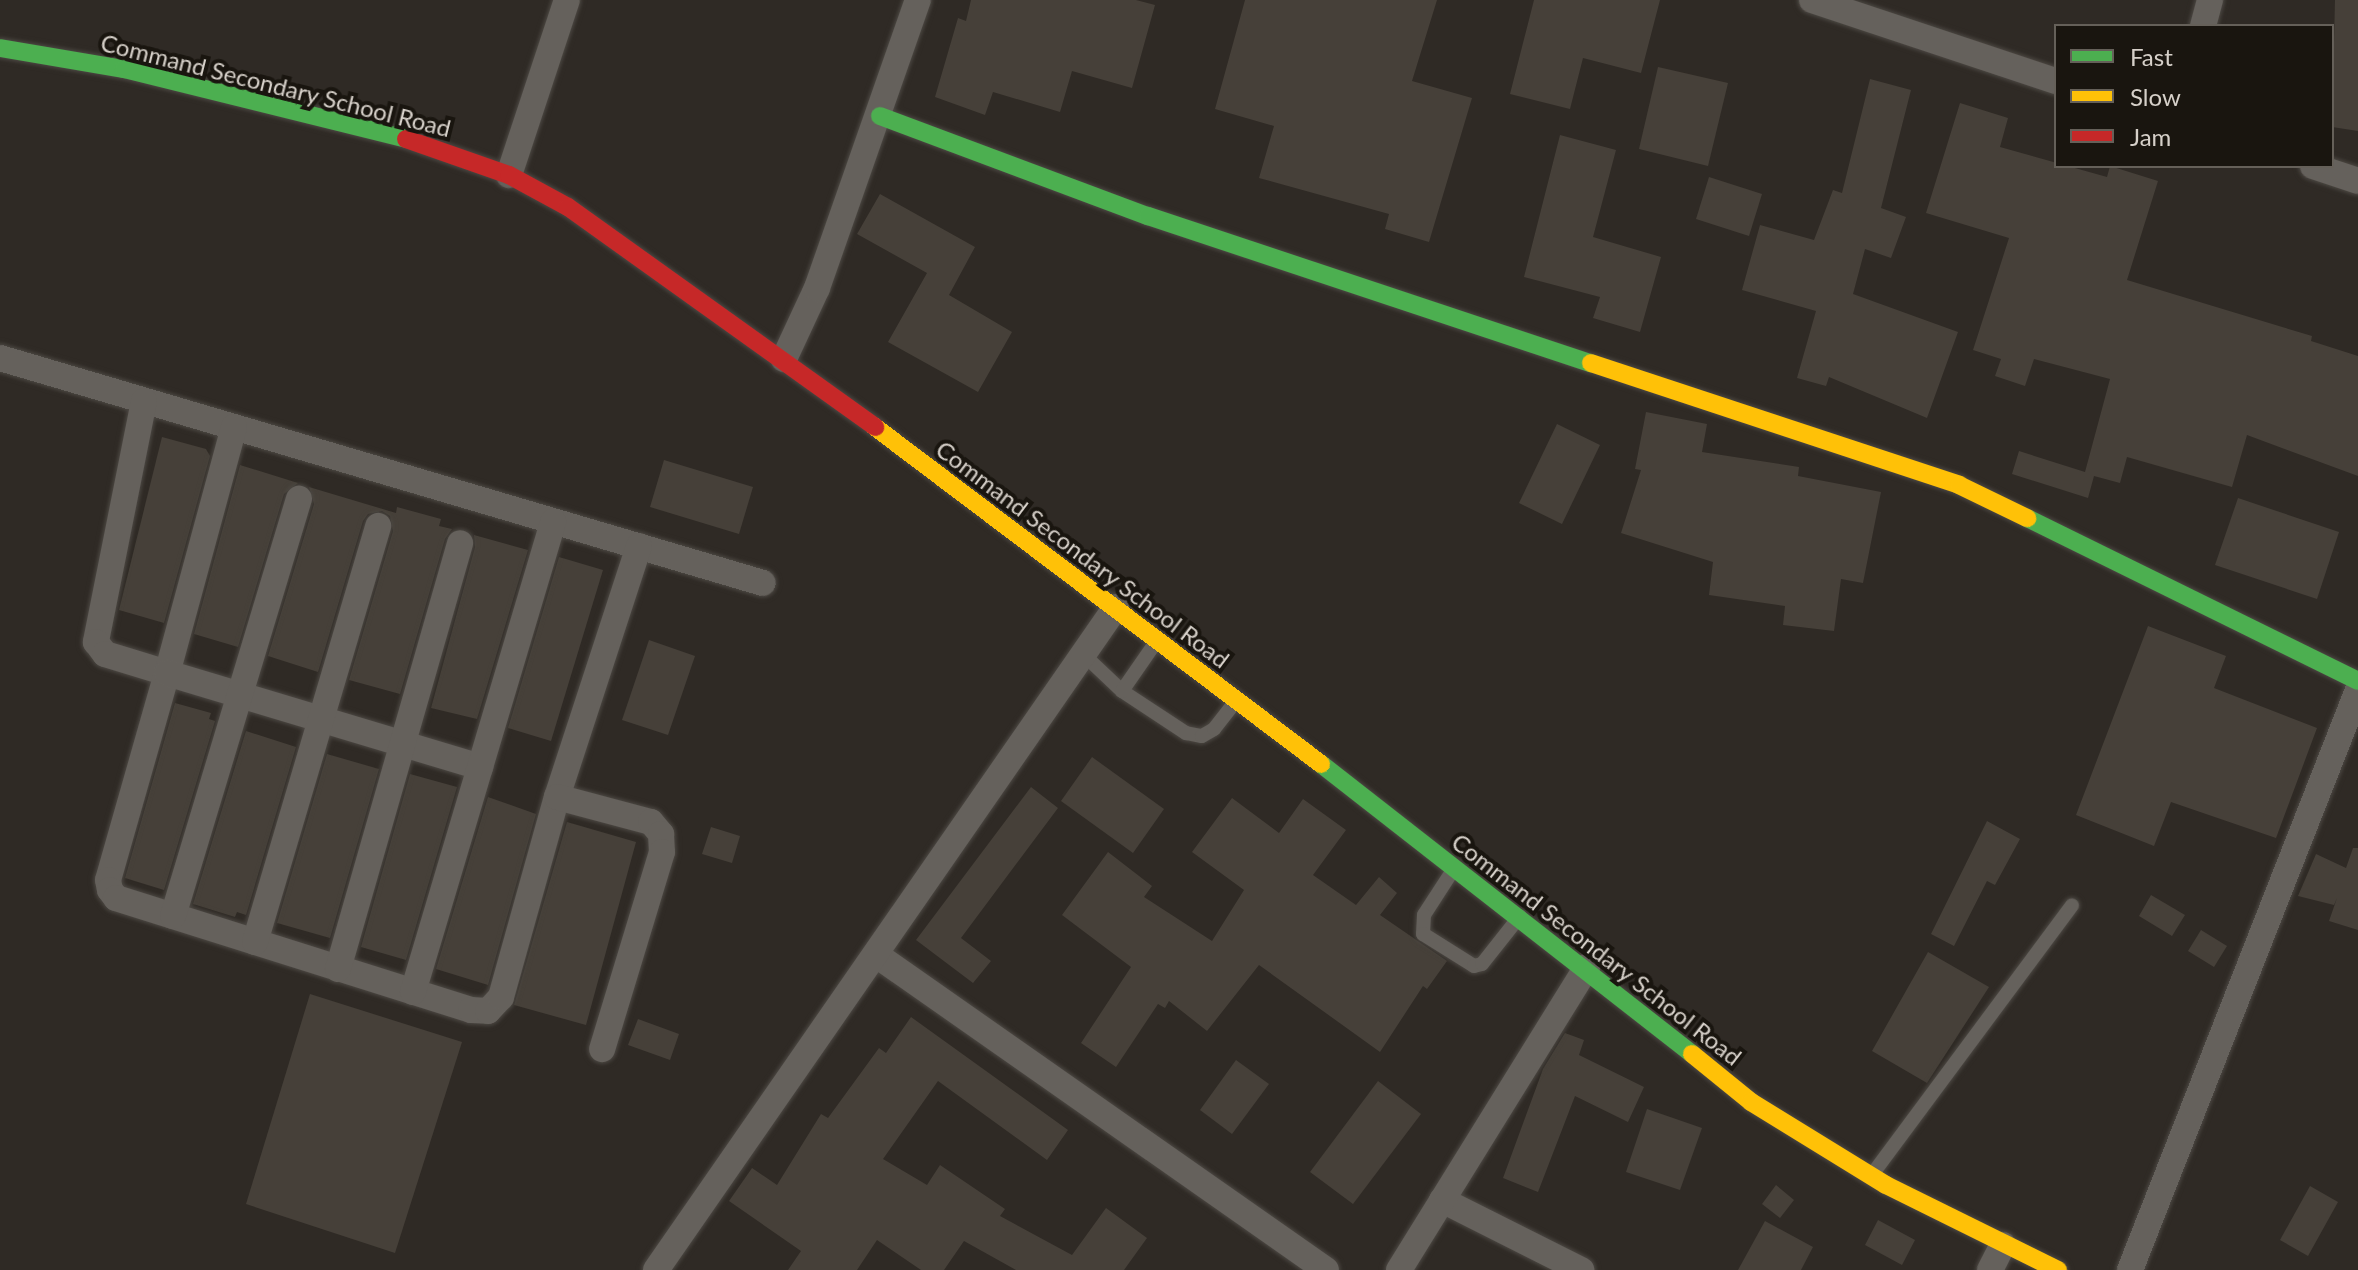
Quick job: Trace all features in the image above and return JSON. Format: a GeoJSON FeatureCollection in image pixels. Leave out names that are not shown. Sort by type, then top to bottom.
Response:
{"type":"FeatureCollection","features":[{"type":"Feature","properties":{"kind":"main road","name":"Command Secondary School Road"},"geometry":{"type":"LineString","coordinates":[[0,48],[124,69],[386,132],[509,175],[581,216],[784,359],[1116,607],[1587,967],[1751,1102],[1871,1176],[2058,1270]]}},
{"type":"Feature","properties":{"kind":"main road"},"geometry":{"type":"LineString","coordinates":[[880,116],[1148,216],[1959,485],[2358,681]]}},
{"type":"Feature","properties":{"kind":"street"},"geometry":{"type":"LineString","coordinates":[[509,175],[567,0]]}},
{"type":"Feature","properties":{"kind":"street"},"geometry":{"type":"LineString","coordinates":[[784,359],[817,288],[880,116],[918,0]]}},
{"type":"Feature","properties":{"kind":"street"},"geometry":{"type":"LineString","coordinates":[[2204,24],[2210,0]]}},
{"type":"Feature","properties":{"kind":"street"},"geometry":{"type":"LineString","coordinates":[[1818,1],[2054,80]]}},
{"type":"Feature","properties":{"kind":"street"},"geometry":{"type":"LineString","coordinates":[[2319,168],[2358,181]]}},
{"type":"Feature","properties":{"kind":"street"},"geometry":{"type":"LineString","coordinates":[[0,358],[763,583]]}},
{"type":"Feature","properties":{"kind":"street"},"geometry":{"type":"LineString","coordinates":[[144,401],[96,642],[105,654],[480,767]]}},
{"type":"Feature","properties":{"kind":"street"},"geometry":{"type":"LineString","coordinates":[[234,427],[108,880],[116,898],[471,1010],[488,1011],[501,997],[557,797],[639,546]]}},
{"type":"Feature","properties":{"kind":"street"},"geometry":{"type":"LineString","coordinates":[[173,916],[299,499]]}},
{"type":"Feature","properties":{"kind":"street"},"geometry":{"type":"LineString","coordinates":[[413,992],[553,521]]}},
{"type":"Feature","properties":{"kind":"street"},"geometry":{"type":"LineString","coordinates":[[255,942],[378,526]]}},
{"type":"Feature","properties":{"kind":"street"},"geometry":{"type":"LineString","coordinates":[[338,969],[460,543]]}},
{"type":"Feature","properties":{"kind":"street"},"geometry":{"type":"LineString","coordinates":[[656,1270],[878,956],[1116,607]]}},
{"type":"Feature","properties":{"kind":"street"},"geometry":{"type":"LineString","coordinates":[[2130,1270],[2358,690]]}},
{"type":"Feature","properties":{"kind":"street"},"geometry":{"type":"LineString","coordinates":[[557,797],[651,822],[661,834],[662,852],[602,1049]]}},
{"type":"Feature","properties":{"kind":"street"},"geometry":{"type":"LineString","coordinates":[[878,956],[1326,1270]]}},
{"type":"Feature","properties":{"kind":"street"},"geometry":{"type":"LineString","coordinates":[[1399,1270],[1587,967]]}},
{"type":"Feature","properties":{"kind":"street"},"geometry":{"type":"LineString","coordinates":[[1442,1200],[1581,1270]]}},
{"type":"Feature","properties":{"kind":"street"},"geometry":{"type":"LineString","coordinates":[[1990,1270],[2003,1245]]}},
{"type":"Feature","properties":{"kind":"lane"},"geometry":{"type":"LineString","coordinates":[[1122,691],[1158,639]]}},
{"type":"Feature","properties":{"kind":"lane"},"geometry":{"type":"LineString","coordinates":[[1084,655],[1122,691],[1186,733],[1202,736],[1214,729],[1237,700]]}},
{"type":"Feature","properties":{"kind":"lane"},"geometry":{"type":"LineString","coordinates":[[1455,867],[1424,915],[1423,934],[1474,966],[1482,964],[1520,916]]}},
{"type":"Feature","properties":{"kind":"lane"},"geometry":{"type":"LineString","coordinates":[[1871,1176],[2072,905]]}},
{"type":"Feature","properties":{"kind":"building"},"geometry":{"type":"Polygon","coordinates":[[[971,0],[1136,0],[1155,5],[1132,88],[1072,71],[1060,112],[993,92],[985,115],[935,97],[958,18],[966,21],[971,0]]]}},
{"type":"Feature","properties":{"kind":"building"},"geometry":{"type":"Polygon","coordinates":[[[1245,0],[1437,0],[1412,81],[1472,98],[1429,242],[1385,229],[1389,214],[1259,178],[1274,126],[1215,109],[1245,0]]]}},
{"type":"Feature","properties":{"kind":"building"},"geometry":{"type":"Polygon","coordinates":[[[1534,0],[1660,0],[1641,73],[1583,58],[1570,109],[1510,94],[1534,0]]]}},
{"type":"Feature","properties":{"kind":"building"},"geometry":{"type":"Polygon","coordinates":[[[2335,0],[2358,0],[2358,131],[2334,127],[2335,0]]]}},
{"type":"Feature","properties":{"kind":"building"},"geometry":{"type":"Polygon","coordinates":[[[1658,67],[1728,83],[1708,166],[1639,149],[1658,67]]]}},
{"type":"Feature","properties":{"kind":"building"},"geometry":{"type":"Polygon","coordinates":[[[1870,79],[1911,90],[1881,208],[1906,217],[1891,258],[1865,249],[1853,294],[1958,332],[1927,418],[1829,377],[1826,386],[1797,378],[1816,311],[1742,290],[1760,225],[1814,240],[1833,190],[1842,193],[1870,79]]]}},
{"type":"Feature","properties":{"kind":"building"},"geometry":{"type":"Polygon","coordinates":[[[1960,103],[2008,118],[2000,147],[2054,162],[2054,168],[2075,168],[2107,177],[2109,168],[2116,168],[2158,181],[2127,280],[2312,336],[2311,341],[2358,356],[2358,476],[2247,435],[2232,487],[2127,457],[2120,483],[2094,476],[2088,498],[2012,474],[2019,451],[2085,472],[2110,379],[2034,359],[2025,386],[1995,376],[2001,359],[1973,350],[2009,238],[1926,213],[1960,103]]]}},
{"type":"Feature","properties":{"kind":"building"},"geometry":{"type":"Polygon","coordinates":[[[1560,135],[1616,150],[1593,237],[1661,257],[1640,332],[1593,318],[1600,297],[1524,277],[1560,135]]]}},
{"type":"Feature","properties":{"kind":"building"},"geometry":{"type":"Polygon","coordinates":[[[1709,177],[1762,194],[1749,236],[1696,219],[1709,177]]]}},
{"type":"Feature","properties":{"kind":"building"},"geometry":{"type":"Polygon","coordinates":[[[880,194],[975,247],[949,295],[1012,332],[978,392],[888,342],[927,273],[857,234],[880,194]]]}},
{"type":"Feature","properties":{"kind":"building"},"geometry":{"type":"Polygon","coordinates":[[[1646,412],[1707,424],[1702,452],[1799,467],[1798,476],[1881,492],[1863,583],[1841,579],[1834,631],[1783,625],[1785,606],[1709,595],[1713,562],[1621,533],[1641,470],[1635,469],[1646,412]]]}},
{"type":"Feature","properties":{"kind":"building"},"geometry":{"type":"Polygon","coordinates":[[[1557,424],[1600,445],[1562,524],[1519,503],[1557,424]]]}},
{"type":"Feature","properties":{"kind":"building"},"geometry":{"type":"Polygon","coordinates":[[[162,437],[206,449],[210,456],[164,623],[119,610],[162,437]]]}},
{"type":"Feature","properties":{"kind":"building"},"geometry":{"type":"Polygon","coordinates":[[[664,460],[753,487],[739,534],[650,507],[664,460]]]}},
{"type":"Feature","properties":{"kind":"building"},"geometry":{"type":"Polygon","coordinates":[[[240,465],[298,483],[284,494],[238,647],[194,634],[240,465]]]}},
{"type":"Feature","properties":{"kind":"building"},"geometry":{"type":"Polygon","coordinates":[[[309,487],[396,513],[397,507],[441,519],[439,526],[452,529],[445,539],[400,694],[349,680],[393,531],[390,516],[382,511],[368,514],[363,521],[318,672],[268,656],[314,504],[309,487]]]}},
{"type":"Feature","properties":{"kind":"building"},"geometry":{"type":"Polygon","coordinates":[[[2238,498],[2339,532],[2317,599],[2215,565],[2238,498]]]}},
{"type":"Feature","properties":{"kind":"building"},"geometry":{"type":"Polygon","coordinates":[[[474,535],[528,550],[477,719],[431,708],[475,547],[474,535]]]}},
{"type":"Feature","properties":{"kind":"building"},"geometry":{"type":"Polygon","coordinates":[[[559,557],[603,570],[551,741],[508,728],[559,557]]]}},
{"type":"Feature","properties":{"kind":"building"},"geometry":{"type":"Polygon","coordinates":[[[2148,626],[2226,656],[2214,688],[2317,728],[2276,838],[2171,802],[2154,846],[2076,815],[2148,626]]]}},
{"type":"Feature","properties":{"kind":"building"},"geometry":{"type":"Polygon","coordinates":[[[649,640],[695,656],[668,735],[622,720],[649,640]]]}},
{"type":"Feature","properties":{"kind":"building"},"geometry":{"type":"Polygon","coordinates":[[[175,703],[211,713],[209,719],[215,721],[164,890],[125,878],[175,703]]]}},
{"type":"Feature","properties":{"kind":"building"},"geometry":{"type":"Polygon","coordinates":[[[246,731],[296,747],[246,915],[237,912],[235,917],[193,904],[246,731]]]}},
{"type":"Feature","properties":{"kind":"building"},"geometry":{"type":"Polygon","coordinates":[[[327,754],[379,769],[330,938],[277,923],[327,754]]]}},
{"type":"Feature","properties":{"kind":"building"},"geometry":{"type":"Polygon","coordinates":[[[1092,757],[1164,809],[1133,853],[1061,801],[1092,757]]]}},
{"type":"Feature","properties":{"kind":"building"},"geometry":{"type":"Polygon","coordinates":[[[410,774],[457,787],[406,960],[361,947],[410,774]]]}},
{"type":"Feature","properties":{"kind":"building"},"geometry":{"type":"Polygon","coordinates":[[[1031,787],[1058,808],[961,938],[991,961],[973,983],[916,940],[1031,787]]]}},
{"type":"Feature","properties":{"kind":"building"},"geometry":{"type":"Polygon","coordinates":[[[488,797],[536,814],[488,985],[436,969],[488,797]]]}},
{"type":"Feature","properties":{"kind":"building"},"geometry":{"type":"Polygon","coordinates":[[[1232,798],[1279,833],[1303,799],[1346,830],[1313,875],[1356,905],[1379,877],[1397,893],[1380,915],[1447,961],[1427,989],[1423,986],[1380,1052],[1259,965],[1207,1031],[1169,1001],[1165,1008],[1158,1004],[1116,1067],[1081,1043],[1131,967],[1062,915],[1108,852],[1152,886],[1144,897],[1212,941],[1244,890],[1192,852],[1232,798]]]}},
{"type":"Feature","properties":{"kind":"building"},"geometry":{"type":"Polygon","coordinates":[[[1987,821],[2020,839],[1995,885],[1987,881],[1954,946],[1931,934],[1987,821]]]}},
{"type":"Feature","properties":{"kind":"building"},"geometry":{"type":"Polygon","coordinates":[[[567,822],[636,842],[586,1025],[514,1005],[567,822]]]}},
{"type":"Feature","properties":{"kind":"building"},"geometry":{"type":"Polygon","coordinates":[[[711,827],[740,836],[732,863],[702,854],[711,827]]]}},
{"type":"Feature","properties":{"kind":"building"},"geometry":{"type":"Polygon","coordinates":[[[2353,848],[2358,848],[2358,930],[2329,921],[2337,898],[2334,905],[2298,896],[2316,854],[2346,868],[2353,848]]]}},
{"type":"Feature","properties":{"kind":"building"},"geometry":{"type":"Polygon","coordinates":[[[2151,895],[2185,915],[2172,936],[2139,916],[2151,895]]]}},
{"type":"Feature","properties":{"kind":"building"},"geometry":{"type":"Polygon","coordinates":[[[2201,930],[2227,946],[2214,967],[2188,951],[2201,930]]]}},
{"type":"Feature","properties":{"kind":"building"},"geometry":{"type":"Polygon","coordinates":[[[1928,952],[1989,987],[1927,1083],[1872,1051],[1928,952]]]}},
{"type":"Feature","properties":{"kind":"building"},"geometry":{"type":"Polygon","coordinates":[[[310,994],[462,1042],[395,1253],[246,1204],[310,994]]]}},
{"type":"Feature","properties":{"kind":"building"},"geometry":{"type":"Polygon","coordinates":[[[911,1017],[1068,1130],[1047,1160],[938,1081],[883,1159],[927,1185],[940,1165],[1005,1209],[1000,1216],[1072,1255],[1106,1208],[1147,1238],[1124,1270],[1016,1270],[964,1241],[944,1270],[921,1270],[877,1240],[857,1270],[788,1270],[801,1251],[729,1201],[752,1168],[777,1185],[821,1114],[828,1118],[879,1048],[886,1053],[911,1017]]]}},
{"type":"Feature","properties":{"kind":"building"},"geometry":{"type":"Polygon","coordinates":[[[638,1019],[679,1034],[670,1060],[628,1045],[638,1019]]]}},
{"type":"Feature","properties":{"kind":"building"},"geometry":{"type":"Polygon","coordinates":[[[1565,1033],[1584,1040],[1579,1055],[1644,1087],[1628,1122],[1575,1096],[1538,1192],[1503,1178],[1543,1069],[1565,1033]]]}},
{"type":"Feature","properties":{"kind":"building"},"geometry":{"type":"Polygon","coordinates":[[[1236,1060],[1269,1084],[1232,1134],[1200,1110],[1236,1060]]]}},
{"type":"Feature","properties":{"kind":"building"},"geometry":{"type":"Polygon","coordinates":[[[1378,1081],[1421,1114],[1353,1204],[1310,1172],[1378,1081]]]}},
{"type":"Feature","properties":{"kind":"building"},"geometry":{"type":"Polygon","coordinates":[[[1647,1109],[1702,1128],[1680,1190],[1626,1172],[1647,1109]]]}},
{"type":"Feature","properties":{"kind":"building"},"geometry":{"type":"Polygon","coordinates":[[[1776,1185],[1794,1200],[1780,1218],[1762,1204],[1776,1185]]]}},
{"type":"Feature","properties":{"kind":"building"},"geometry":{"type":"Polygon","coordinates":[[[2310,1186],[2338,1202],[2308,1256],[2280,1240],[2310,1186]]]}},
{"type":"Feature","properties":{"kind":"building"},"geometry":{"type":"Polygon","coordinates":[[[1878,1220],[1915,1240],[1902,1265],[1865,1245],[1878,1220]]]}},
{"type":"Feature","properties":{"kind":"building"},"geometry":{"type":"Polygon","coordinates":[[[1765,1221],[1813,1247],[1801,1270],[1738,1270],[1765,1221]]]}},
{"type":"Feature","properties":{"kind":"traffic: fast"},"geometry":{"type":"LineString","coordinates":[[0,48],[124,69],[406,139]]}},
{"type":"Feature","properties":{"kind":"traffic: fast"},"geometry":{"type":"LineString","coordinates":[[880,116],[1148,216],[1591,363]]}},
{"type":"Feature","properties":{"kind":"traffic: fast"},"geometry":{"type":"LineString","coordinates":[[2027,518],[2358,681]]}},
{"type":"Feature","properties":{"kind":"traffic: fast"},"geometry":{"type":"LineString","coordinates":[[1321,764],[1692,1054]]}},
{"type":"Feature","properties":{"kind":"traffic: slow"},"geometry":{"type":"LineString","coordinates":[[1591,363],[1959,485],[2027,518]]}},
{"type":"Feature","properties":{"kind":"traffic: slow"},"geometry":{"type":"LineString","coordinates":[[875,427],[1321,764]]}},
{"type":"Feature","properties":{"kind":"traffic: slow"},"geometry":{"type":"LineString","coordinates":[[1692,1054],[1751,1102],[1886,1185],[2058,1270]]}},
{"type":"Feature","properties":{"kind":"traffic: jam"},"geometry":{"type":"LineString","coordinates":[[406,139],[509,175],[568,207],[875,427]]}}]}
